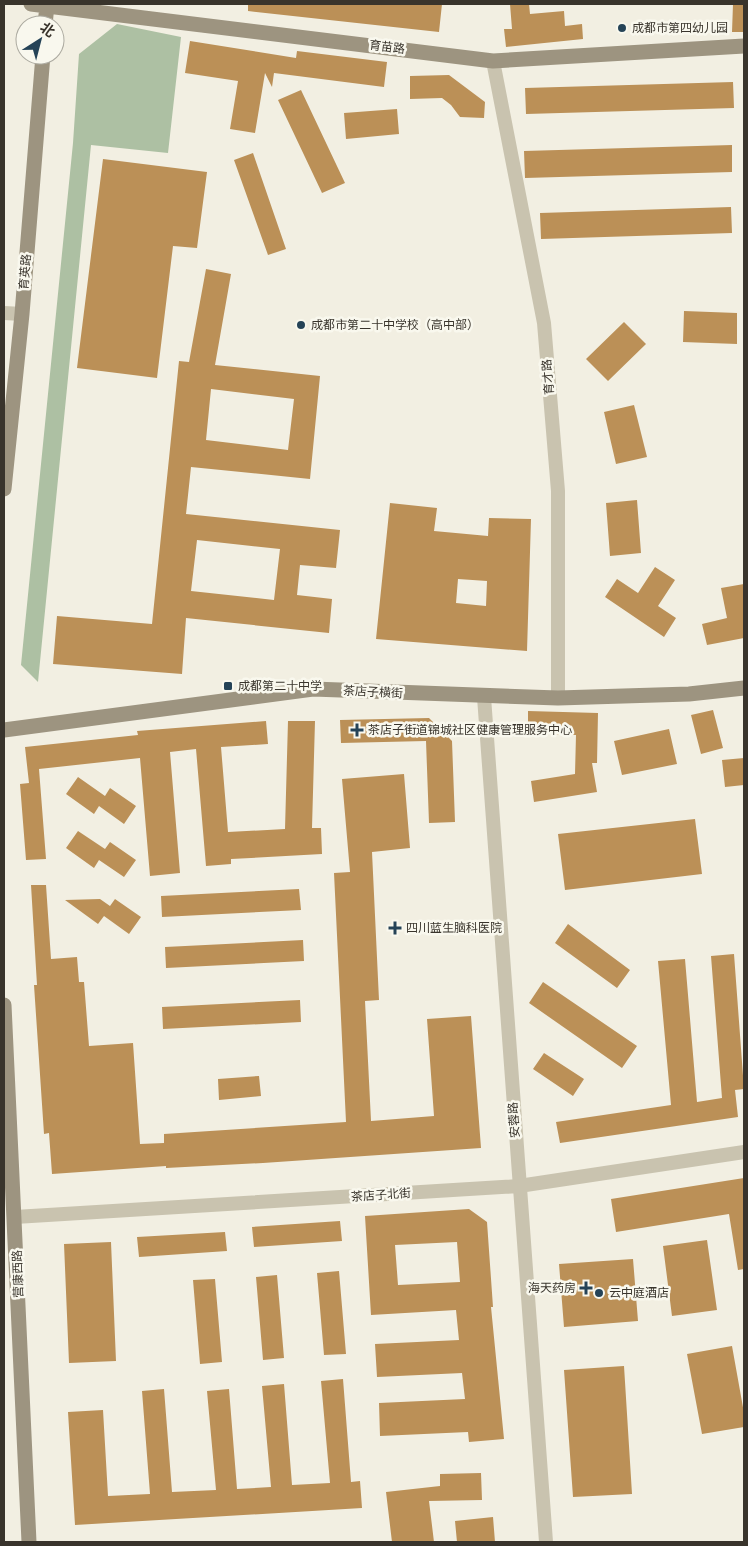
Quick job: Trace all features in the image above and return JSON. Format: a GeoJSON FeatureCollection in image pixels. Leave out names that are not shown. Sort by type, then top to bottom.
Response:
{"type":"FeatureCollection","features":[{"type":"Feature","properties":{"kind":"street","name":"育苗路"},"geometry":{"type":"LineString","coordinates":[[31,4],[493,61],[744,46]]}},
{"type":"Feature","properties":{"kind":"street"},"geometry":{"type":"LineString","coordinates":[[46,6],[46,15]]}},
{"type":"Feature","properties":{"kind":"street","name":"育才路"},"geometry":{"type":"LineString","coordinates":[[493,61],[544,323],[558,491],[558,698]]}},
{"type":"Feature","properties":{"kind":"street","name":"育英路"},"geometry":{"type":"LineString","coordinates":[[4,489],[22,314],[42,65]]}},
{"type":"Feature","properties":{"kind":"street"},"geometry":{"type":"LineString","coordinates":[[4,313],[22,314]]}},
{"type":"Feature","properties":{"kind":"street","name":"茶店子横街"},"geometry":{"type":"LineString","coordinates":[[4,730],[313,689],[484,697],[558,698],[689,694],[744,688]]}},
{"type":"Feature","properties":{"kind":"street","name":"安蓉路"},"geometry":{"type":"LineString","coordinates":[[484,697],[546,1542]]}},
{"type":"Feature","properties":{"kind":"street","name":"营康西路"},"geometry":{"type":"LineString","coordinates":[[4,1005],[29,1542]]}},
{"type":"Feature","properties":{"kind":"street","name":"茶店子北街"},"geometry":{"type":"LineString","coordinates":[[15,1217],[519,1186],[744,1152]]}},
{"type":"Feature","properties":{"kind":"green space"},"geometry":{"type":"Polygon","coordinates":[[[117,24],[181,37],[168,153],[91,145],[38,682],[21,665],[73,143],[79,54],[117,24]]]}},
{"type":"Feature","properties":{"kind":"building"},"geometry":{"type":"Polygon","coordinates":[[[248,4],[442,4],[439,32],[248,11],[248,4]]]}},
{"type":"Feature","properties":{"kind":"building"},"geometry":{"type":"Polygon","coordinates":[[[510,4],[529,4],[530,14],[564,11],[565,26],[582,24],[583,39],[506,47],[504,29],[512,29],[510,4]]]}},
{"type":"Feature","properties":{"kind":"building"},"geometry":{"type":"Polygon","coordinates":[[[733,4],[744,4],[744,32],[732,32],[733,4]]]}},
{"type":"Feature","properties":{"kind":"building"},"geometry":{"type":"Polygon","coordinates":[[[190,41],[296,58],[297,51],[387,62],[384,87],[274,73],[272,87],[265,73],[255,133],[230,129],[238,81],[185,73],[190,41]]]}},
{"type":"Feature","properties":{"kind":"building"},"geometry":{"type":"Polygon","coordinates":[[[449,75],[485,102],[484,118],[460,117],[451,105],[442,98],[410,99],[410,76],[449,75]]]}},
{"type":"Feature","properties":{"kind":"building"},"geometry":{"type":"Polygon","coordinates":[[[733,82],[734,108],[526,114],[525,88],[733,82]]]}},
{"type":"Feature","properties":{"kind":"building"},"geometry":{"type":"Polygon","coordinates":[[[301,90],[345,183],[322,193],[278,100],[301,90]]]}},
{"type":"Feature","properties":{"kind":"building"},"geometry":{"type":"Polygon","coordinates":[[[397,109],[399,134],[346,139],[344,113],[397,109]]]}},
{"type":"Feature","properties":{"kind":"building"},"geometry":{"type":"Polygon","coordinates":[[[732,145],[732,172],[525,178],[524,151],[732,145]]]}},
{"type":"Feature","properties":{"kind":"building"},"geometry":{"type":"Polygon","coordinates":[[[253,153],[286,249],[268,255],[234,160],[253,153]]]}},
{"type":"Feature","properties":{"kind":"building"},"geometry":{"type":"Polygon","coordinates":[[[103,159],[207,172],[197,248],[173,246],[157,378],[77,368],[103,159]]]}},
{"type":"Feature","properties":{"kind":"building"},"geometry":{"type":"Polygon","coordinates":[[[731,207],[732,233],[541,239],[540,213],[731,207]]]}},
{"type":"Feature","properties":{"kind":"building"},"geometry":{"type":"Polygon","coordinates":[[[206,269],[231,274],[215,365],[320,376],[310,479],[191,467],[186,514],[340,530],[336,568],[300,565],[297,595],[332,599],[329,633],[186,618],[182,674],[53,664],[57,616],[152,624],[179,361],[189,362],[206,269]],[[211,389],[206,440],[288,450],[294,399],[211,389]],[[197,540],[191,591],[274,600],[280,549],[197,540]]]}},
{"type":"Feature","properties":{"kind":"building"},"geometry":{"type":"Polygon","coordinates":[[[684,311],[737,313],[737,344],[683,342],[684,311]]]}},
{"type":"Feature","properties":{"kind":"building"},"geometry":{"type":"Polygon","coordinates":[[[624,322],[646,344],[608,381],[586,359],[624,322]]]}},
{"type":"Feature","properties":{"kind":"building"},"geometry":{"type":"Polygon","coordinates":[[[634,405],[647,457],[616,464],[604,412],[634,405]]]}},
{"type":"Feature","properties":{"kind":"building"},"geometry":{"type":"Polygon","coordinates":[[[637,500],[641,553],[610,556],[606,503],[637,500]]]}},
{"type":"Feature","properties":{"kind":"building"},"geometry":{"type":"Polygon","coordinates":[[[390,503],[437,508],[434,531],[488,536],[489,518],[531,519],[527,651],[376,639],[390,503]],[[458,579],[456,603],[486,606],[487,581],[458,579]]]}},
{"type":"Feature","properties":{"kind":"building"},"geometry":{"type":"Polygon","coordinates":[[[655,567],[675,580],[658,606],[676,618],[664,637],[605,597],[617,579],[638,593],[655,567]]]}},
{"type":"Feature","properties":{"kind":"building"},"geometry":{"type":"Polygon","coordinates":[[[744,584],[744,638],[707,645],[702,624],[727,618],[721,588],[744,584]]]}},
{"type":"Feature","properties":{"kind":"building"},"geometry":{"type":"Polygon","coordinates":[[[713,710],[723,748],[701,754],[691,715],[713,710]]]}},
{"type":"Feature","properties":{"kind":"building"},"geometry":{"type":"Polygon","coordinates":[[[528,711],[598,713],[597,763],[592,763],[597,792],[534,802],[531,781],[575,774],[576,735],[528,733],[528,711]]]}},
{"type":"Feature","properties":{"kind":"building"},"geometry":{"type":"Polygon","coordinates":[[[429,718],[452,741],[455,822],[429,823],[426,741],[341,743],[340,720],[429,718]]]}},
{"type":"Feature","properties":{"kind":"building"},"geometry":{"type":"Polygon","coordinates":[[[266,721],[268,744],[221,747],[228,832],[285,829],[288,721],[315,721],[312,828],[321,828],[322,854],[231,859],[231,864],[206,866],[196,749],[170,752],[180,873],[150,876],[140,758],[39,769],[46,859],[26,860],[20,784],[29,783],[25,747],[138,735],[137,731],[266,721]]]}},
{"type":"Feature","properties":{"kind":"building"},"geometry":{"type":"Polygon","coordinates":[[[669,729],[677,764],[622,775],[614,741],[669,729]]]}},
{"type":"Feature","properties":{"kind":"building"},"geometry":{"type":"Polygon","coordinates":[[[744,758],[744,785],[725,787],[722,760],[744,758]]]}},
{"type":"Feature","properties":{"kind":"building"},"geometry":{"type":"Polygon","coordinates":[[[404,774],[410,848],[372,852],[379,1000],[365,1001],[371,1121],[434,1116],[427,1019],[471,1016],[481,1148],[263,1163],[166,1168],[166,1166],[52,1174],[49,1133],[44,1134],[34,985],[37,985],[31,885],[46,885],[51,959],[77,957],[79,982],[84,982],[89,1046],[133,1043],[140,1144],[164,1143],[164,1134],[346,1122],[334,873],[350,872],[342,779],[404,774]]]}},
{"type":"Feature","properties":{"kind":"building"},"geometry":{"type":"Polygon","coordinates":[[[78,777],[105,796],[110,788],[136,806],[124,824],[99,806],[94,814],[66,794],[78,777]]]}},
{"type":"Feature","properties":{"kind":"building"},"geometry":{"type":"Polygon","coordinates":[[[695,819],[702,874],[565,890],[558,834],[695,819]]]}},
{"type":"Feature","properties":{"kind":"building"},"geometry":{"type":"Polygon","coordinates":[[[78,831],[105,849],[110,842],[136,860],[124,877],[99,860],[94,868],[66,848],[78,831]]]}},
{"type":"Feature","properties":{"kind":"building"},"geometry":{"type":"Polygon","coordinates":[[[299,889],[301,910],[162,917],[161,896],[299,889]]]}},
{"type":"Feature","properties":{"kind":"building"},"geometry":{"type":"Polygon","coordinates":[[[100,899],[110,906],[115,899],[141,917],[129,934],[104,916],[98,924],[65,900],[100,899]]]}},
{"type":"Feature","properties":{"kind":"building"},"geometry":{"type":"Polygon","coordinates":[[[568,924],[630,970],[617,988],[555,943],[568,924]]]}},
{"type":"Feature","properties":{"kind":"building"},"geometry":{"type":"Polygon","coordinates":[[[303,940],[304,961],[166,968],[165,947],[303,940]]]}},
{"type":"Feature","properties":{"kind":"building"},"geometry":{"type":"Polygon","coordinates":[[[734,954],[744,1089],[735,1090],[738,1117],[560,1143],[556,1122],[671,1105],[658,961],[685,959],[697,1102],[722,1098],[711,956],[734,954]]]}},
{"type":"Feature","properties":{"kind":"building"},"geometry":{"type":"Polygon","coordinates":[[[543,982],[637,1046],[622,1068],[529,1003],[543,982]]]}},
{"type":"Feature","properties":{"kind":"building"},"geometry":{"type":"Polygon","coordinates":[[[300,1000],[301,1022],[163,1029],[162,1007],[300,1000]]]}},
{"type":"Feature","properties":{"kind":"building"},"geometry":{"type":"Polygon","coordinates":[[[544,1053],[584,1079],[573,1096],[533,1069],[544,1053]]]}},
{"type":"Feature","properties":{"kind":"building"},"geometry":{"type":"Polygon","coordinates":[[[259,1076],[261,1096],[219,1100],[218,1079],[259,1076]]]}},
{"type":"Feature","properties":{"kind":"building"},"geometry":{"type":"Polygon","coordinates":[[[744,1178],[744,1269],[738,1270],[729,1214],[616,1232],[611,1199],[744,1178]]]}},
{"type":"Feature","properties":{"kind":"building"},"geometry":{"type":"Polygon","coordinates":[[[469,1209],[487,1222],[493,1307],[491,1307],[504,1439],[469,1442],[468,1432],[380,1436],[379,1403],[465,1399],[462,1373],[377,1377],[375,1344],[459,1340],[456,1310],[371,1315],[365,1216],[469,1209]],[[457,1242],[395,1245],[398,1285],[460,1282],[457,1242]]]}},
{"type":"Feature","properties":{"kind":"building"},"geometry":{"type":"Polygon","coordinates":[[[340,1221],[342,1241],[254,1247],[252,1227],[340,1221]]]}},
{"type":"Feature","properties":{"kind":"building"},"geometry":{"type":"Polygon","coordinates":[[[225,1232],[227,1251],[139,1257],[137,1237],[225,1232]]]}},
{"type":"Feature","properties":{"kind":"building"},"geometry":{"type":"Polygon","coordinates":[[[707,1240],[717,1310],[672,1316],[663,1246],[707,1240]]]}},
{"type":"Feature","properties":{"kind":"building"},"geometry":{"type":"Polygon","coordinates":[[[111,1242],[116,1361],[69,1363],[64,1244],[111,1242]]]}},
{"type":"Feature","properties":{"kind":"building","name":"云中庭酒店"},"geometry":{"type":"Polygon","coordinates":[[[633,1259],[638,1321],[564,1327],[559,1264],[633,1259]]]}},
{"type":"Feature","properties":{"kind":"building"},"geometry":{"type":"Polygon","coordinates":[[[339,1271],[346,1354],[324,1355],[317,1273],[339,1271]]]}},
{"type":"Feature","properties":{"kind":"building"},"geometry":{"type":"Polygon","coordinates":[[[277,1275],[284,1358],[263,1360],[256,1277],[277,1275]]]}},
{"type":"Feature","properties":{"kind":"building"},"geometry":{"type":"Polygon","coordinates":[[[215,1279],[222,1362],[200,1364],[193,1280],[215,1279]]]}},
{"type":"Feature","properties":{"kind":"building"},"geometry":{"type":"Polygon","coordinates":[[[732,1346],[744,1413],[744,1427],[702,1434],[687,1354],[732,1346]]]}},
{"type":"Feature","properties":{"kind":"building"},"geometry":{"type":"Polygon","coordinates":[[[624,1366],[632,1494],[573,1497],[564,1370],[624,1366]]]}},
{"type":"Feature","properties":{"kind":"building"},"geometry":{"type":"Polygon","coordinates":[[[343,1379],[351,1482],[360,1481],[362,1508],[75,1525],[68,1412],[103,1410],[108,1496],[150,1494],[142,1391],[164,1389],[172,1492],[216,1490],[207,1391],[229,1389],[237,1489],[271,1487],[262,1386],[284,1384],[292,1485],[330,1483],[321,1381],[343,1379]]]}},
{"type":"Feature","properties":{"kind":"building"},"geometry":{"type":"Polygon","coordinates":[[[481,1473],[482,1500],[429,1501],[434,1542],[392,1542],[386,1492],[440,1486],[440,1474],[481,1473]]]}},
{"type":"Feature","properties":{"kind":"building"},"geometry":{"type":"Polygon","coordinates":[[[493,1517],[495,1542],[457,1542],[455,1521],[493,1517]]]}},
{"type":"Feature","properties":{"kind":"place","name":"成都市第四幼儿园"},"geometry":{"type":"Point","coordinates":[622,28]}},
{"type":"Feature","properties":{"kind":"place","name":"成都市第二十中学校（高中部）"},"geometry":{"type":"Point","coordinates":[301,325]}},
{"type":"Feature","properties":{"kind":"place","name":"成都第二十中学"},"geometry":{"type":"Point","coordinates":[228,686]}},
{"type":"Feature","properties":{"kind":"place","name":"茶店子街道锦城社区健康管理服务中心"},"geometry":{"type":"Point","coordinates":[357,730]}},
{"type":"Feature","properties":{"kind":"place","name":"四川蓝生脑科医院"},"geometry":{"type":"Point","coordinates":[395,928]}},
{"type":"Feature","properties":{"kind":"place","name":"海天药房"},"geometry":{"type":"Point","coordinates":[586,1288]}},
{"type":"Feature","properties":{"kind":"place","name":"云中庭酒店"},"geometry":{"type":"Point","coordinates":[599,1293]}}]}
